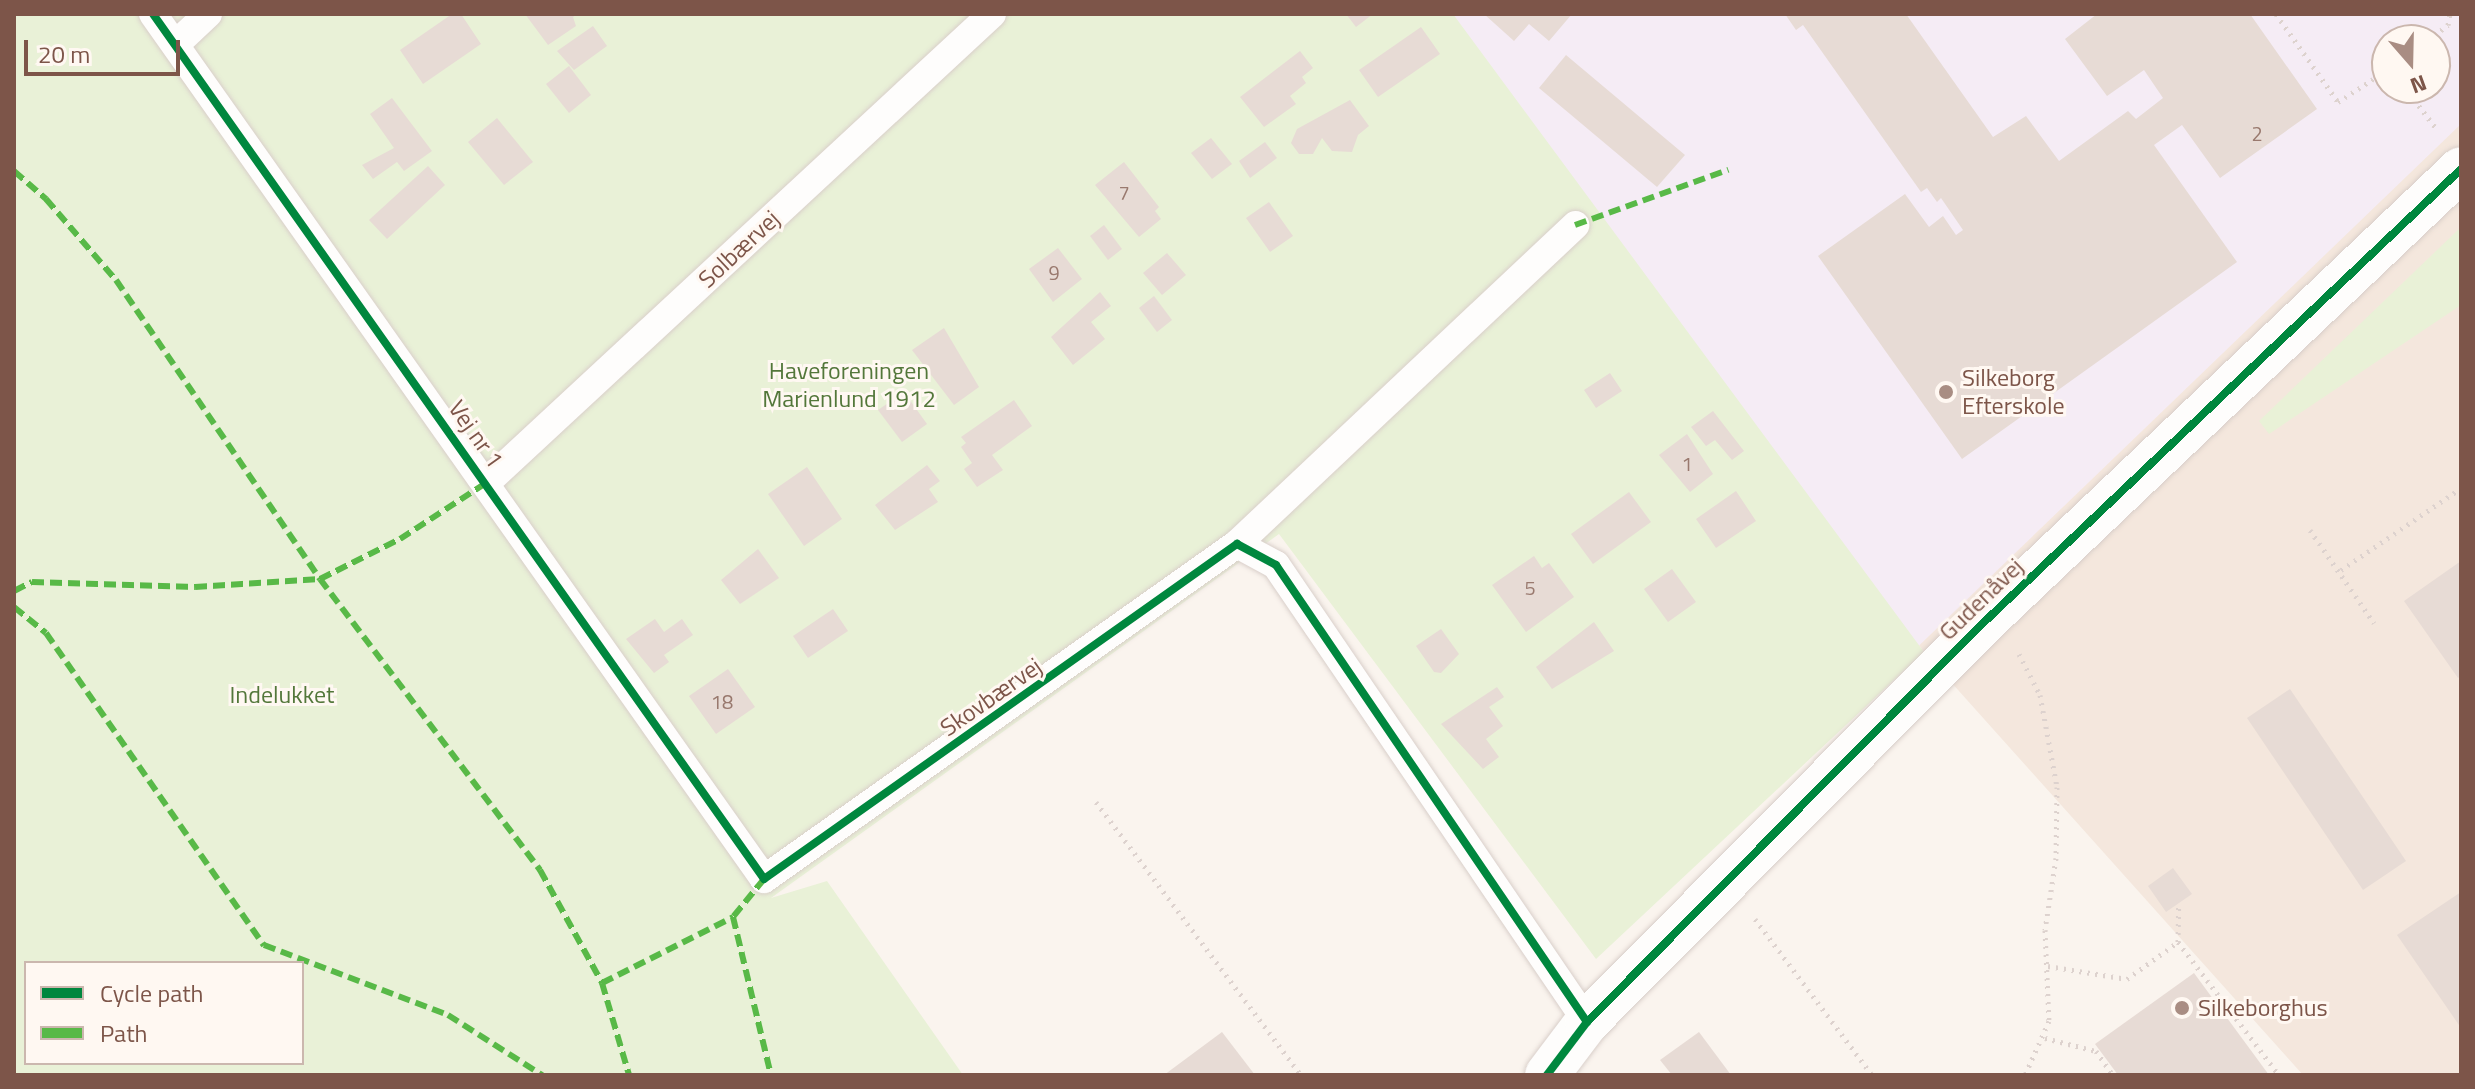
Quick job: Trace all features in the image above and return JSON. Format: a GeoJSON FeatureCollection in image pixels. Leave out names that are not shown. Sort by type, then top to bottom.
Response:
{"type":"FeatureCollection","features":[{"type":"Feature","properties":{"kind":"street","name":"Gudenåvej"},"geometry":{"type":"LineString","coordinates":[[1547,1075],[1587,1022],[1987,620],[2461,169]]}},
{"type":"Feature","properties":{"kind":"lane","name":"Vej nr 1"},"geometry":{"type":"LineString","coordinates":[[153,14],[764,879]]}},
{"type":"Feature","properties":{"kind":"lane"},"geometry":{"type":"LineString","coordinates":[[176,44],[208,14]]}},
{"type":"Feature","properties":{"kind":"lane","name":"Solbærvej"},"geometry":{"type":"LineString","coordinates":[[486,483],[992,14]]}},
{"type":"Feature","properties":{"kind":"lane","name":"Skovbærvej"},"geometry":{"type":"LineString","coordinates":[[764,879],[1237,544],[1575,225]]}},
{"type":"Feature","properties":{"kind":"lane"},"geometry":{"type":"LineString","coordinates":[[1237,544],[1276,565],[1587,1022]]}},
{"type":"Feature","properties":{"kind":"path"},"geometry":{"type":"LineString","coordinates":[[2276,14],[2338,102],[2371,80]]}},
{"type":"Feature","properties":{"kind":"path"},"geometry":{"type":"LineString","coordinates":[[2341,570],[2461,488]]}},
{"type":"Feature","properties":{"kind":"path"},"geometry":{"type":"LineString","coordinates":[[2310,530],[2341,570],[2374,623]]}},
{"type":"Feature","properties":{"kind":"path"},"geometry":{"type":"LineString","coordinates":[[1987,620],[2031,672],[2040,695],[2057,787],[2056,858],[2045,930],[2048,966],[2045,1038],[2025,1075]]}},
{"type":"Feature","properties":{"kind":"path"},"geometry":{"type":"LineString","coordinates":[[1096,802],[1301,1075]]}},
{"type":"Feature","properties":{"kind":"path"},"geometry":{"type":"LineString","coordinates":[[1726,880],[1872,1075]]}},
{"type":"Feature","properties":{"kind":"path"},"geometry":{"type":"LineString","coordinates":[[2179,903],[2178,942],[2279,1075]]}},
{"type":"Feature","properties":{"kind":"path"},"geometry":{"type":"LineString","coordinates":[[2048,966],[2127,979],[2178,942]]}},
{"type":"Feature","properties":{"kind":"path"},"geometry":{"type":"LineString","coordinates":[[2045,1038],[2096,1051],[2113,1075]]}},
{"type":"Feature","properties":{"kind":"shaded area","name":"Silkeborg Efterskole"},"geometry":{"type":"Polygon","coordinates":[[[1435,14],[2461,14],[2461,124],[1904,660],[1435,14]]]}},
{"type":"Feature","properties":{"kind":"shaded area"},"geometry":{"type":"Polygon","coordinates":[[[1453,14],[2461,14],[2461,1075],[2303,1075],[1924,652],[1453,14]]]}},
{"type":"Feature","properties":{"kind":"green space","name":"Haveforeningen Marienlund 1912"},"geometry":{"type":"Polygon","coordinates":[[[14,14],[1453,14],[1924,652],[1596,959],[1279,534],[771,898],[827,881],[963,1075],[14,1075],[14,14]]]}},
{"type":"Feature","properties":{"kind":"green space"},"geometry":{"type":"Polygon","coordinates":[[[2461,227],[2461,305],[2269,434],[2259,421],[2461,227]]]}},
{"type":"Feature","properties":{"kind":"building"},"geometry":{"type":"Polygon","coordinates":[[[452,14],[461,14],[481,44],[423,84],[400,50],[452,14]]]}},
{"type":"Feature","properties":{"kind":"building"},"geometry":{"type":"Polygon","coordinates":[[[525,14],[577,14],[573,17],[576,26],[548,45],[525,14]]]}},
{"type":"Feature","properties":{"kind":"building"},"geometry":{"type":"Polygon","coordinates":[[[1346,14],[1373,14],[1356,27],[1346,14]]]}},
{"type":"Feature","properties":{"kind":"building"},"geometry":{"type":"Polygon","coordinates":[[[1484,14],[1572,14],[1549,41],[1529,24],[1514,41],[1484,14]]]}},
{"type":"Feature","properties":{"kind":"building"},"geometry":{"type":"Polygon","coordinates":[[[1785,14],[1906,14],[1993,137],[2026,116],[2059,161],[2128,111],[2136,119],[2163,98],[2144,70],[2107,96],[2065,39],[2097,14],[2250,14],[2317,109],[2220,178],[2182,125],[2154,145],[2237,262],[1962,459],[1818,256],[1905,194],[1929,227],[1943,216],[1956,235],[1963,230],[1941,198],[1937,202],[1927,188],[1921,192],[1803,25],[1796,30],[1785,14]]]}},
{"type":"Feature","properties":{"kind":"building"},"geometry":{"type":"Polygon","coordinates":[[[593,26],[607,46],[574,70],[557,51],[593,26]]]}},
{"type":"Feature","properties":{"kind":"building"},"geometry":{"type":"Polygon","coordinates":[[[1421,27],[1440,54],[1378,97],[1359,70],[1421,27]]]}},
{"type":"Feature","properties":{"kind":"building"},"geometry":{"type":"Polygon","coordinates":[[[1300,51],[1313,68],[1302,77],[1306,83],[1290,96],[1296,104],[1264,127],[1240,97],[1300,51]]]}},
{"type":"Feature","properties":{"kind":"building"},"geometry":{"type":"Polygon","coordinates":[[[1566,55],[1685,155],[1657,187],[1539,88],[1566,55]]]}},
{"type":"Feature","properties":{"kind":"building"},"geometry":{"type":"Polygon","coordinates":[[[569,66],[591,95],[569,113],[546,84],[569,66]]]}},
{"type":"Feature","properties":{"kind":"building"},"geometry":{"type":"Polygon","coordinates":[[[392,98],[432,151],[404,171],[397,162],[373,179],[362,165],[394,148],[370,114],[392,98]]]}},
{"type":"Feature","properties":{"kind":"building"},"geometry":{"type":"Polygon","coordinates":[[[1350,100],[1369,126],[1358,135],[1352,152],[1332,151],[1322,138],[1313,154],[1299,154],[1291,143],[1297,129],[1350,100]]]}},
{"type":"Feature","properties":{"kind":"building"},"geometry":{"type":"Polygon","coordinates":[[[497,118],[533,162],[504,185],[468,142],[497,118]]]}},
{"type":"Feature","properties":{"kind":"building"},"geometry":{"type":"Polygon","coordinates":[[[1211,138],[1232,164],[1212,179],[1191,153],[1211,138]]]}},
{"type":"Feature","properties":{"kind":"building"},"geometry":{"type":"Polygon","coordinates":[[[1265,142],[1277,158],[1250,178],[1239,161],[1265,142]]]}},
{"type":"Feature","properties":{"kind":"building"},"geometry":{"type":"Polygon","coordinates":[[[1124,162],[1159,207],[1155,211],[1161,219],[1139,237],[1095,185],[1124,162]]]}},
{"type":"Feature","properties":{"kind":"building"},"geometry":{"type":"Polygon","coordinates":[[[428,166],[445,185],[387,239],[369,220],[428,166]]]}},
{"type":"Feature","properties":{"kind":"building"},"geometry":{"type":"Polygon","coordinates":[[[1269,202],[1293,236],[1270,252],[1246,218],[1269,202]]]}},
{"type":"Feature","properties":{"kind":"building"},"geometry":{"type":"Polygon","coordinates":[[[1104,225],[1122,249],[1108,260],[1090,236],[1104,225]]]}},
{"type":"Feature","properties":{"kind":"building"},"geometry":{"type":"Polygon","coordinates":[[[1058,248],[1082,279],[1053,302],[1029,269],[1058,248]]]}},
{"type":"Feature","properties":{"kind":"building"},"geometry":{"type":"Polygon","coordinates":[[[1167,253],[1186,275],[1162,295],[1143,273],[1167,253]]]}},
{"type":"Feature","properties":{"kind":"building"},"geometry":{"type":"Polygon","coordinates":[[[1100,292],[1111,306],[1091,322],[1105,339],[1073,365],[1051,337],[1100,292]]]}},
{"type":"Feature","properties":{"kind":"building"},"geometry":{"type":"Polygon","coordinates":[[[1154,296],[1172,320],[1157,332],[1139,308],[1154,296]]]}},
{"type":"Feature","properties":{"kind":"building"},"geometry":{"type":"Polygon","coordinates":[[[944,328],[979,387],[954,405],[912,350],[944,328]]]}},
{"type":"Feature","properties":{"kind":"building"},"geometry":{"type":"Polygon","coordinates":[[[1610,373],[1622,391],[1596,408],[1584,390],[1610,373]]]}},
{"type":"Feature","properties":{"kind":"building"},"geometry":{"type":"Polygon","coordinates":[[[904,392],[927,424],[902,442],[878,410],[904,392]]]}},
{"type":"Feature","properties":{"kind":"building"},"geometry":{"type":"Polygon","coordinates":[[[1014,400],[1032,426],[992,455],[1003,470],[977,487],[964,469],[972,463],[961,447],[966,443],[961,437],[1014,400]]]}},
{"type":"Feature","properties":{"kind":"building"},"geometry":{"type":"Polygon","coordinates":[[[1713,411],[1744,451],[1732,460],[1715,440],[1706,446],[1691,427],[1713,411]]]}},
{"type":"Feature","properties":{"kind":"building"},"geometry":{"type":"Polygon","coordinates":[[[1687,434],[1713,474],[1690,492],[1659,455],[1687,434]]]}},
{"type":"Feature","properties":{"kind":"building"},"geometry":{"type":"Polygon","coordinates":[[[927,465],[940,481],[929,489],[938,502],[895,530],[875,505],[927,465]]]}},
{"type":"Feature","properties":{"kind":"building"},"geometry":{"type":"Polygon","coordinates":[[[807,467],[842,519],[804,546],[768,494],[807,467]]]}},
{"type":"Feature","properties":{"kind":"building"},"geometry":{"type":"Polygon","coordinates":[[[1736,491],[1756,521],[1716,548],[1696,519],[1736,491]]]}},
{"type":"Feature","properties":{"kind":"building"},"geometry":{"type":"Polygon","coordinates":[[[1629,492],[1651,522],[1593,564],[1571,534],[1629,492]]]}},
{"type":"Feature","properties":{"kind":"building"},"geometry":{"type":"Polygon","coordinates":[[[758,549],[779,578],[740,604],[721,580],[758,549]]]}},
{"type":"Feature","properties":{"kind":"building"},"geometry":{"type":"Polygon","coordinates":[[[1534,556],[1542,568],[1549,563],[1574,597],[1526,632],[1492,585],[1534,556]]]}},
{"type":"Feature","properties":{"kind":"building"},"geometry":{"type":"Polygon","coordinates":[[[2461,561],[2461,676],[2458,678],[2404,601],[2461,561]]]}},
{"type":"Feature","properties":{"kind":"building"},"geometry":{"type":"Polygon","coordinates":[[[1672,569],[1696,602],[1668,622],[1644,589],[1672,569]]]}},
{"type":"Feature","properties":{"kind":"building"},"geometry":{"type":"Polygon","coordinates":[[[833,609],[848,631],[808,658],[793,636],[833,609]]]}},
{"type":"Feature","properties":{"kind":"building"},"geometry":{"type":"Polygon","coordinates":[[[655,619],[664,632],[682,619],[693,635],[664,655],[669,662],[654,673],[626,639],[655,619]]]}},
{"type":"Feature","properties":{"kind":"building"},"geometry":{"type":"Polygon","coordinates":[[[1594,622],[1614,651],[1552,689],[1536,667],[1594,622]]]}},
{"type":"Feature","properties":{"kind":"building"},"geometry":{"type":"Polygon","coordinates":[[[1441,629],[1459,654],[1441,673],[1434,672],[1416,646],[1441,629]]]}},
{"type":"Feature","properties":{"kind":"building"},"geometry":{"type":"Polygon","coordinates":[[[728,669],[755,707],[716,734],[689,696],[728,669]]]}},
{"type":"Feature","properties":{"kind":"building"},"geometry":{"type":"Polygon","coordinates":[[[1497,687],[1504,697],[1489,707],[1503,726],[1486,739],[1499,757],[1483,769],[1441,724],[1497,687]]]}},
{"type":"Feature","properties":{"kind":"building"},"geometry":{"type":"Polygon","coordinates":[[[2290,689],[2406,861],[2363,890],[2247,718],[2290,689]]]}},
{"type":"Feature","properties":{"kind":"building"},"geometry":{"type":"Polygon","coordinates":[[[2173,868],[2192,894],[2166,912],[2148,886],[2173,868]]]}},
{"type":"Feature","properties":{"kind":"building"},"geometry":{"type":"Polygon","coordinates":[[[2461,892],[2461,1028],[2397,935],[2461,892]]]}},
{"type":"Feature","properties":{"kind":"building","name":"Silkeborghus"},"geometry":{"type":"Polygon","coordinates":[[[2194,973],[2269,1075],[2118,1075],[2095,1044],[2194,973]]]}},
{"type":"Feature","properties":{"kind":"building"},"geometry":{"type":"Polygon","coordinates":[[[1222,1032],[1255,1075],[1164,1075],[1222,1032]]]}},
{"type":"Feature","properties":{"kind":"building"},"geometry":{"type":"Polygon","coordinates":[[[1699,1032],[1731,1075],[1672,1075],[1660,1060],[1699,1032]]]}},
{"type":"Feature","properties":{"kind":"marked path"},"geometry":{"type":"LineString","coordinates":[[1575,225],[1728,170]]}},
{"type":"Feature","properties":{"kind":"marked path"},"geometry":{"type":"LineString","coordinates":[[14,171],[46,199],[116,280],[320,579],[540,870],[602,983],[629,1075]]}},
{"type":"Feature","properties":{"kind":"marked path"},"geometry":{"type":"LineString","coordinates":[[14,591],[32,582],[195,587],[320,579],[400,539],[486,483]]}},
{"type":"Feature","properties":{"kind":"marked path"},"geometry":{"type":"LineString","coordinates":[[14,607],[46,633],[264,945],[448,1015],[542,1075]]}},
{"type":"Feature","properties":{"kind":"marked path"},"geometry":{"type":"LineString","coordinates":[[764,879],[733,917],[771,1075]]}},
{"type":"Feature","properties":{"kind":"marked path"},"geometry":{"type":"LineString","coordinates":[[602,983],[733,917]]}},
{"type":"Feature","properties":{"kind":"cycle path"},"geometry":{"type":"LineString","coordinates":[[153,14],[764,879],[1237,544],[1276,565],[1587,1022]]}},
{"type":"Feature","properties":{"kind":"cycle path"},"geometry":{"type":"LineString","coordinates":[[1547,1075],[1587,1022],[1980,626],[2461,169]]}},
{"type":"Feature","properties":{"kind":"place","name":"Silkeborg Efterskole"},"geometry":{"type":"Point","coordinates":[1946,392]}},
{"type":"Feature","properties":{"kind":"place","name":"Silkeborghus"},"geometry":{"type":"Point","coordinates":[2182,1008]}},
{"type":"Feature","properties":{"kind":"park label","name":"Indelukket"},"geometry":{"type":"Point","coordinates":[282,695]}}]}
